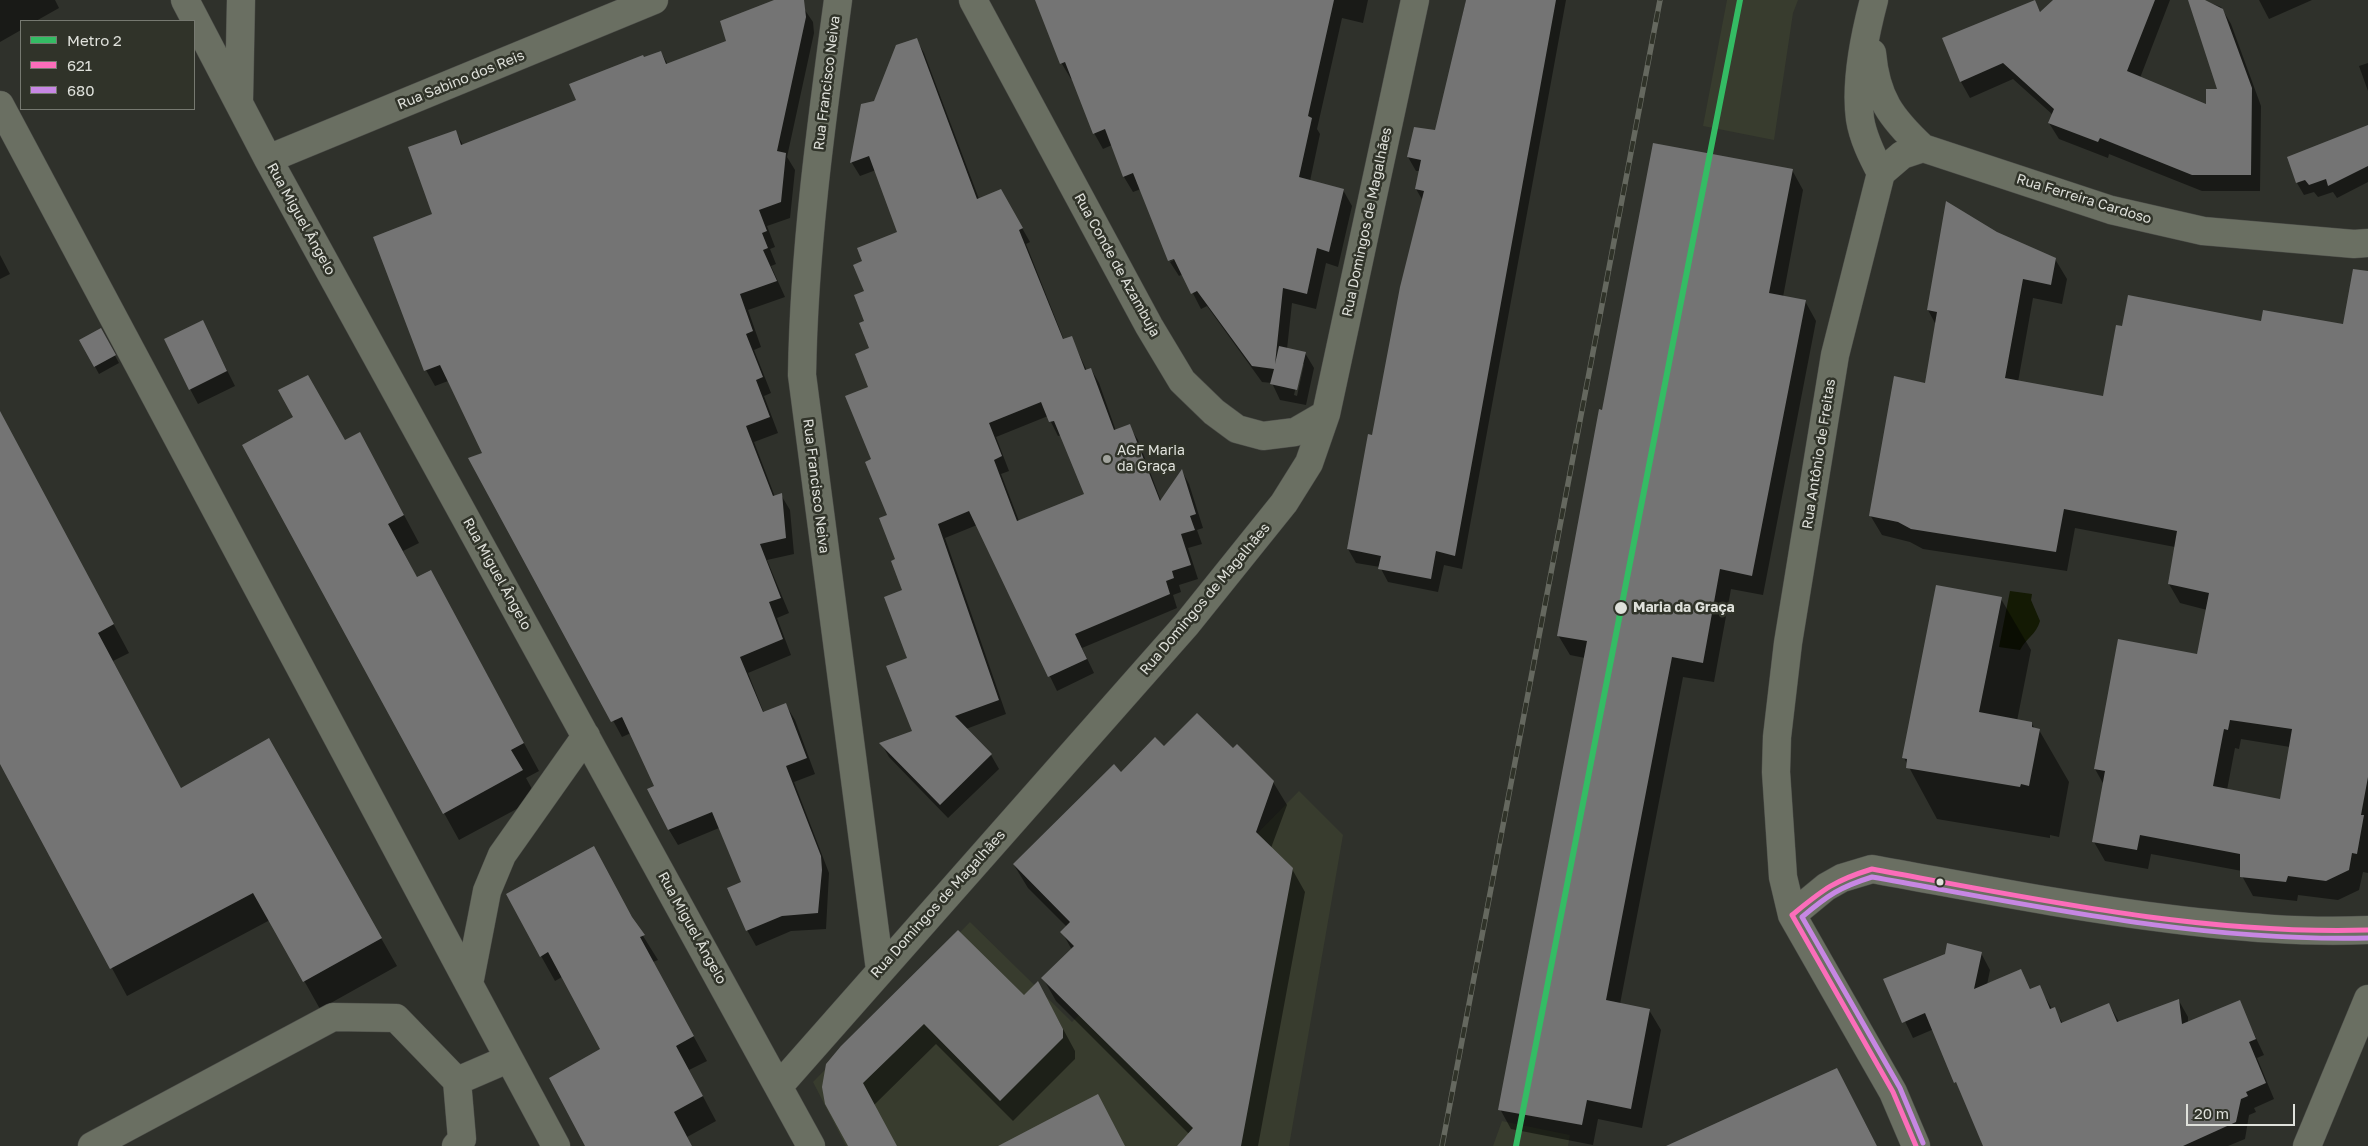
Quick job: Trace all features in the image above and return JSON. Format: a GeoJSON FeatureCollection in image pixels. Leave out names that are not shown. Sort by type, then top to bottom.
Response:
{"type":"FeatureCollection","features":[{"type":"Feature","properties":{"kind":"street","name":"Rua Miguel Ângelo"},"geometry":{"type":"LineString","coordinates":[[185,0],[268,159],[779,1086],[810,1146]]}},
{"type":"Feature","properties":{"kind":"street"},"geometry":{"type":"LineString","coordinates":[[239,104],[240,0]]}},
{"type":"Feature","properties":{"kind":"street","name":"Rua Sabino dos Reis"},"geometry":{"type":"LineString","coordinates":[[268,159],[654,0]]}},
{"type":"Feature","properties":{"kind":"street","name":"Rua Francisco Neiva"},"geometry":{"type":"LineString","coordinates":[[838,0],[816,169],[803,303],[802,375],[880,970]]}},
{"type":"Feature","properties":{"kind":"street","name":"Rua Conde de Azambuja"},"geometry":{"type":"LineString","coordinates":[[973,0],[1148,326],[1182,381],[1214,412],[1237,428],[1263,436],[1295,432],[1326,414]]}},
{"type":"Feature","properties":{"kind":"street","name":"Rua Domingos de Magalhães"},"geometry":{"type":"LineString","coordinates":[[779,1086],[1186,625],[1284,503],[1304,471],[1326,414],[1415,0]]}},
{"type":"Feature","properties":{"kind":"street"},"geometry":{"type":"LineString","coordinates":[[1871,10],[1859,83],[1860,119],[1870,152],[1880,173],[1902,155],[1922,148]]}},
{"type":"Feature","properties":{"kind":"street","name":"Rua Ferreira Cardoso"},"geometry":{"type":"LineString","coordinates":[[1871,10],[1874,78],[1884,104],[1898,125],[1922,148],[2111,210],[2203,231],[2354,244],[2368,243]]}},
{"type":"Feature","properties":{"kind":"street"},"geometry":{"type":"LineString","coordinates":[[0,105],[556,1146]]}},
{"type":"Feature","properties":{"kind":"street","name":"Rua Antônio de Freitas"},"geometry":{"type":"LineString","coordinates":[[1880,173],[1835,355],[1783,680],[1776,772],[1783,877],[1792,916],[1893,1092],[1916,1146]]}},
{"type":"Feature","properties":{"kind":"street"},"geometry":{"type":"LineString","coordinates":[[470,984],[487,891],[502,855],[586,736]]}},
{"type":"Feature","properties":{"kind":"street"},"geometry":{"type":"LineString","coordinates":[[1792,916],[1826,887],[1842,878],[1872,869],[2111,912],[2238,927],[2335,932],[2368,930]]}},
{"type":"Feature","properties":{"kind":"street"},"geometry":{"type":"LineString","coordinates":[[2307,1146],[2368,999]]}},
{"type":"Feature","properties":{"kind":"street"},"geometry":{"type":"LineString","coordinates":[[92,1146],[333,1017],[396,1018],[457,1081],[462,1139],[456,1146]]}},
{"type":"Feature","properties":{"kind":"street"},"geometry":{"type":"LineString","coordinates":[[457,1081],[508,1059]]}},
{"type":"Feature","properties":{"kind":"shaded area"},"geometry":{"type":"Polygon","coordinates":[[[1727,0],[1798,0],[1793,13],[1774,140],[1703,126],[1727,0]]]}},
{"type":"Feature","properties":{"kind":"shaded area"},"geometry":{"type":"Polygon","coordinates":[[[2010,591],[2032,594],[2031,600],[2040,621],[2036,630],[2020,650],[1999,647],[2010,591]]]}},
{"type":"Feature","properties":{"kind":"shaded area"},"geometry":{"type":"Polygon","coordinates":[[[1299,791],[1343,835],[1289,1146],[846,1146],[813,1082],[970,922],[1072,1022],[1299,791]]]}},
{"type":"Feature","properties":{"kind":"shaded area"},"geometry":{"type":"Polygon","coordinates":[[[1502,1121],[1570,1135],[1568,1146],[1493,1146],[1502,1121]]]}},
{"type":"Feature","properties":{"kind":"building"},"geometry":{"type":"Polygon","coordinates":[[[774,0],[804,0],[806,17],[777,151],[786,153],[781,202],[759,210],[767,231],[762,233],[768,248],[763,250],[777,281],[740,294],[753,331],[746,334],[763,377],[756,380],[770,417],[746,426],[773,496],[782,493],[786,538],[760,544],[781,598],[769,602],[783,639],[740,657],[763,712],[786,703],[807,758],[786,766],[821,856],[822,870],[818,913],[782,916],[746,931],[727,888],[741,882],[712,812],[668,830],[647,789],[654,786],[622,717],[611,722],[468,458],[482,453],[440,365],[424,371],[373,237],[432,214],[408,147],[456,130],[461,145],[576,100],[569,84],[643,55],[644,57],[661,51],[666,64],[726,41],[720,21],[774,0]]]}},
{"type":"Feature","properties":{"kind":"building"},"geometry":{"type":"Polygon","coordinates":[[[1035,0],[1334,0],[1308,116],[1312,118],[1299,177],[1344,189],[1329,252],[1317,248],[1307,294],[1283,288],[1275,364],[1279,346],[1306,352],[1297,390],[1270,384],[1274,369],[1252,366],[1197,291],[1191,294],[1174,259],[1168,261],[1133,173],[1123,177],[1105,129],[1093,134],[1065,62],[1060,64],[1035,0]]]}},
{"type":"Feature","properties":{"kind":"building"},"geometry":{"type":"Polygon","coordinates":[[[1466,0],[1556,0],[1455,556],[1436,551],[1431,579],[1378,569],[1381,556],[1347,549],[1368,434],[1372,435],[1400,287],[1424,191],[1415,189],[1421,160],[1407,157],[1414,127],[1435,130],[1466,0]]]}},
{"type":"Feature","properties":{"kind":"building"},"geometry":{"type":"Polygon","coordinates":[[[2035,0],[2040,12],[2053,0],[2155,0],[2127,71],[2206,104],[2206,89],[2217,89],[2188,0],[2205,0],[2223,9],[2252,88],[2251,175],[2192,175],[2100,138],[2098,142],[2048,123],[2054,109],[2003,63],[1960,82],[1942,38],[2035,0]]]}},
{"type":"Feature","properties":{"kind":"building"},"geometry":{"type":"Polygon","coordinates":[[[917,38],[977,199],[1001,189],[1023,228],[1019,230],[1063,339],[1072,336],[1085,370],[1091,368],[1114,430],[1130,424],[1160,501],[1182,469],[1196,514],[1190,516],[1195,530],[1181,534],[1191,565],[1172,571],[1174,578],[1166,581],[1170,594],[1075,634],[1087,659],[1048,677],[969,511],[938,524],[999,700],[955,716],[992,754],[940,805],[879,743],[912,731],[886,666],[907,658],[884,597],[902,590],[891,561],[895,559],[879,518],[887,515],[865,462],[871,459],[845,396],[868,387],[855,354],[869,348],[859,323],[864,321],[854,295],[864,291],[853,265],[862,261],[857,248],[897,232],[869,156],[850,163],[861,104],[874,101],[896,45],[917,38]],[[1041,402],[989,423],[1002,456],[994,460],[1017,521],[1084,494],[1054,421],[1049,422],[1041,402]]]}},
{"type":"Feature","properties":{"kind":"building"},"geometry":{"type":"Polygon","coordinates":[[[2368,125],[2368,166],[2328,186],[2326,179],[2309,185],[2305,180],[2296,183],[2287,157],[2368,125]]]}},
{"type":"Feature","properties":{"kind":"building"},"geometry":{"type":"Polygon","coordinates":[[[1653,143],[1793,169],[1769,293],[1806,300],[1752,576],[1720,569],[1703,663],[1672,657],[1606,1000],[1650,1009],[1631,1109],[1587,1100],[1582,1125],[1498,1110],[1587,641],[1557,636],[1599,409],[1602,410],[1653,143]]]}},
{"type":"Feature","properties":{"kind":"building"},"geometry":{"type":"Polygon","coordinates":[[[1946,201],[1997,232],[2056,258],[2051,285],[2023,279],[2005,378],[2103,396],[2116,325],[2122,326],[2128,295],[2261,321],[2263,310],[2343,324],[2353,269],[2368,271],[2368,777],[2361,815],[2364,815],[2357,854],[2352,853],[2349,870],[2326,881],[2288,876],[2286,882],[2240,877],[2240,854],[2140,835],[2137,850],[2092,842],[2105,771],[2094,769],[2118,639],[2197,654],[2209,593],[2168,584],[2177,531],[2064,509],[2056,552],[1911,529],[1898,522],[1869,516],[1894,376],[1925,383],[1937,312],[1927,310],[1946,201]],[[2230,720],[2228,730],[2224,729],[2213,786],[2280,799],[2292,729],[2230,720]]]}},
{"type":"Feature","properties":{"kind":"building"},"geometry":{"type":"Polygon","coordinates":[[[203,320],[227,371],[189,390],[164,339],[203,320]]]}},
{"type":"Feature","properties":{"kind":"building"},"geometry":{"type":"Polygon","coordinates":[[[101,328],[116,355],[94,367],[79,340],[101,328]]]}},
{"type":"Feature","properties":{"kind":"building"},"geometry":{"type":"Polygon","coordinates":[[[308,375],[345,440],[360,432],[404,515],[388,524],[417,577],[431,570],[524,743],[511,750],[523,770],[443,814],[242,445],[293,417],[278,390],[308,375]]]}},
{"type":"Feature","properties":{"kind":"building"},"geometry":{"type":"Polygon","coordinates":[[[0,411],[114,624],[98,633],[181,788],[269,738],[382,938],[303,982],[253,893],[110,969],[0,764],[0,411]]]}},
{"type":"Feature","properties":{"kind":"building"},"geometry":{"type":"Polygon","coordinates":[[[1936,585],[2002,597],[1979,712],[2032,722],[2032,727],[2040,729],[2029,786],[2021,784],[2020,787],[1906,768],[1907,759],[1902,758],[1936,585]]]}},
{"type":"Feature","properties":{"kind":"building"},"geometry":{"type":"Polygon","coordinates":[[[1197,713],[1233,748],[1237,744],[1274,781],[1256,832],[1293,868],[1241,1146],[1177,1146],[1193,1128],[1041,978],[1074,946],[1060,932],[1070,922],[1013,864],[1114,764],[1121,772],[1155,737],[1164,746],[1197,713]]]}},
{"type":"Feature","properties":{"kind":"building"},"geometry":{"type":"Polygon","coordinates":[[[594,846],[632,917],[645,935],[640,937],[694,1036],[676,1046],[703,1096],[674,1112],[692,1146],[585,1146],[549,1078],[600,1049],[548,952],[540,957],[506,894],[594,846]]]}},
{"type":"Feature","properties":{"kind":"building"},"geometry":{"type":"Polygon","coordinates":[[[958,930],[1024,995],[1038,981],[1063,1029],[1063,1038],[1000,1101],[924,1024],[863,1083],[897,1146],[848,1146],[825,1104],[822,1087],[826,1064],[841,1046],[958,930]]]}},
{"type":"Feature","properties":{"kind":"building"},"geometry":{"type":"Polygon","coordinates":[[[1947,943],[1982,952],[1974,989],[2021,969],[2030,989],[2040,985],[2050,1009],[2055,1007],[2061,1023],[2109,1003],[2117,1022],[2179,999],[2182,1024],[2240,1000],[2256,1039],[2249,1042],[2266,1083],[2246,1092],[2248,1096],[2241,1099],[2236,1122],[2183,1146],[1983,1146],[1925,1013],[1902,1023],[1883,979],[1945,954],[1947,943]]]}},
{"type":"Feature","properties":{"kind":"building"},"geometry":{"type":"Polygon","coordinates":[[[1837,1068],[1877,1146],[1666,1146],[1837,1068]]]}},
{"type":"Feature","properties":{"kind":"building"},"geometry":{"type":"Polygon","coordinates":[[[1098,1094],[1125,1146],[998,1146],[1063,1112],[1098,1094]]]}},
{"type":"Feature","properties":{"kind":"railway"},"geometry":{"type":"LineString","coordinates":[[1442,1146],[1660,0]]}},
{"type":"Feature","properties":{"kind":"metro line","name":"2"},"geometry":{"type":"LineString","coordinates":[[1516,1146],[1740,0]]}},
{"type":"Feature","properties":{"kind":"transit line","name":"621"},"geometry":{"type":"LineString","coordinates":[[1916,1146],[1893,1092],[1792,915],[1838,882],[1872,869],[2057,903],[2181,921],[2305,930],[2368,930]]}},
{"type":"Feature","properties":{"kind":"transit line","name":"680"},"geometry":{"type":"LineString","coordinates":[[1923,1143],[1900,1088],[1802,917],[1827,897],[1851,884],[1872,877],[2057,910],[2181,928],[2305,938],[2368,938]]}},
{"type":"Feature","properties":{"kind":"place","name":"AGF Maria da Graça"},"geometry":{"type":"Point","coordinates":[1107,459]}},
{"type":"Feature","properties":{"kind":"place","name":"Maria da Graça"},"geometry":{"type":"Point","coordinates":[1621,608]}}]}
